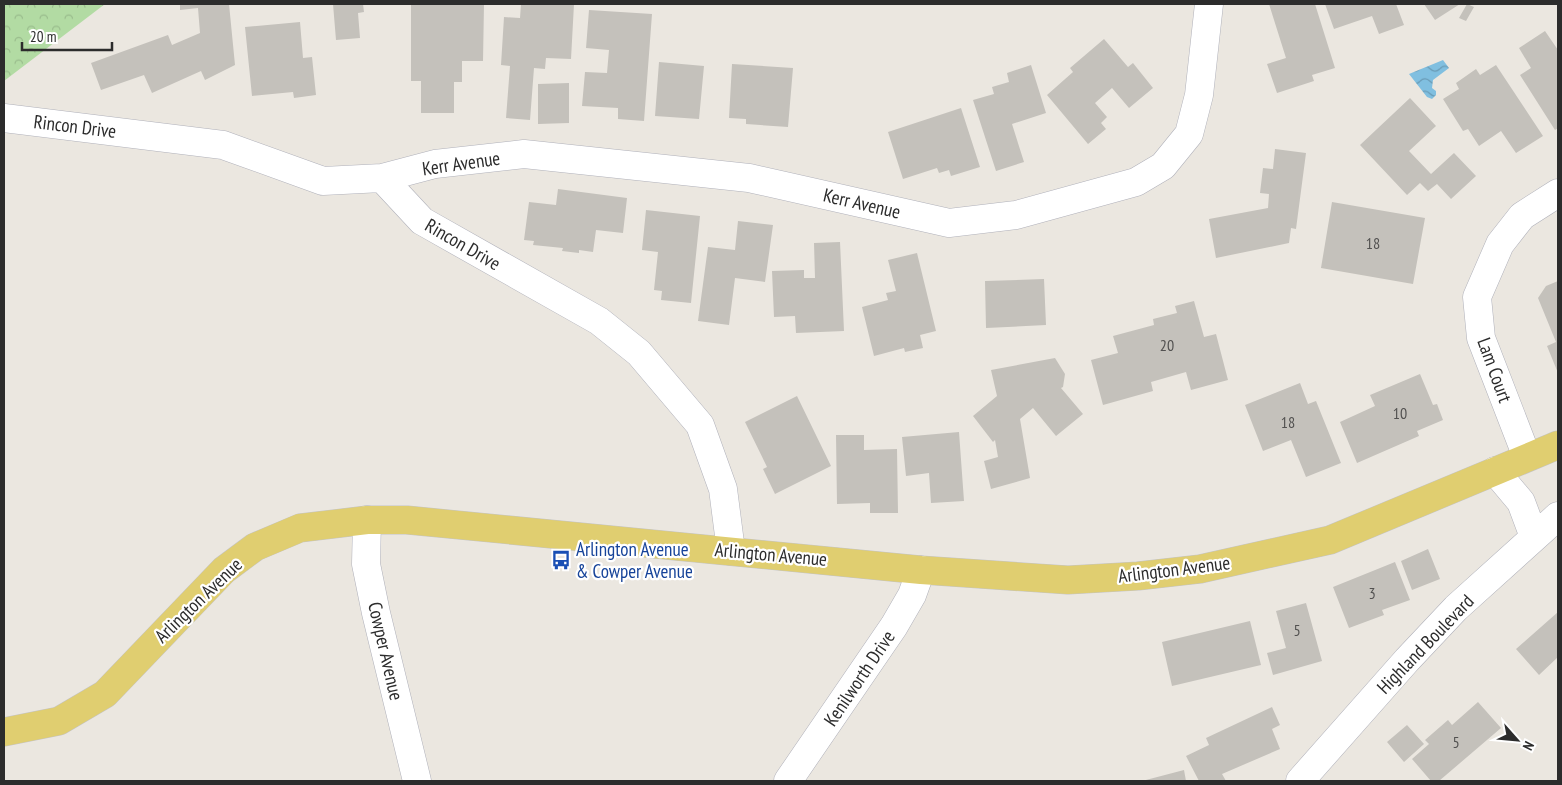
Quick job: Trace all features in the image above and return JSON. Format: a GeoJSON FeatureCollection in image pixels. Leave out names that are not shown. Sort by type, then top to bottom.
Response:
{"type":"FeatureCollection","features":[{"type":"Feature","properties":{"kind":"main road","name":"Arlington Avenue"},"geometry":{"type":"LineString","coordinates":[[4,732],[60,721],[105,694],[224,570],[255,547],[300,528],[367,520],[407,520],[921,570],[1068,580],[1138,576],[1200,569],[1330,540],[1558,444]]}},
{"type":"Feature","properties":{"kind":"street","name":"Kerr Avenue"},"geometry":{"type":"LineString","coordinates":[[382,178],[435,164],[524,154],[749,178],[949,223],[1016,215],[1136,182],[1163,166],[1189,134],[1199,95],[1209,4]]}},
{"type":"Feature","properties":{"kind":"street","name":"Rincon Drive"},"geometry":{"type":"LineString","coordinates":[[4,118],[223,145],[323,181],[382,178],[422,221],[599,321],[639,353],[700,425],[723,489],[731,551]]}},
{"type":"Feature","properties":{"kind":"street","name":"Lam Court"},"geometry":{"type":"LineString","coordinates":[[1527,457],[1481,338],[1477,297],[1500,244],[1522,216],[1558,193]]}},
{"type":"Feature","properties":{"kind":"street"},"geometry":{"type":"LineString","coordinates":[[1495,471],[1521,502],[1534,537]]}},
{"type":"Feature","properties":{"kind":"street","name":"Highland Boulevard"},"geometry":{"type":"LineString","coordinates":[[1300,781],[1456,608],[1558,516]]}},
{"type":"Feature","properties":{"kind":"street","name":"Cowper Avenue"},"geometry":{"type":"LineString","coordinates":[[367,520],[366,564],[374,605],[417,781]]}},
{"type":"Feature","properties":{"kind":"street","name":"Kenilworth Drive"},"geometry":{"type":"LineString","coordinates":[[788,781],[894,626],[912,595],[921,570]]}},
{"type":"Feature","properties":{"kind":"green space"},"geometry":{"type":"Polygon","coordinates":[[[4,4],[105,4],[4,81],[4,4]]]}},
{"type":"Feature","properties":{"kind":"water"},"geometry":{"type":"Polygon","coordinates":[[[1443,60],[1449,68],[1433,80],[1432,88],[1436,91],[1436,95],[1432,99],[1427,97],[1409,74],[1443,60]]]}},
{"type":"Feature","properties":{"kind":"building"},"geometry":{"type":"Polygon","coordinates":[[[180,4],[229,4],[235,65],[205,80],[201,71],[152,93],[144,75],[101,90],[91,63],[168,35],[172,45],[200,33],[198,8],[180,10],[180,4]]]}},
{"type":"Feature","properties":{"kind":"building"},"geometry":{"type":"Polygon","coordinates":[[[333,4],[363,4],[364,12],[358,13],[360,38],[336,40],[333,4]]]}},
{"type":"Feature","properties":{"kind":"building"},"geometry":{"type":"Polygon","coordinates":[[[411,4],[484,4],[483,61],[462,61],[462,82],[454,82],[454,113],[421,113],[421,81],[411,81],[411,4]]]}},
{"type":"Feature","properties":{"kind":"building"},"geometry":{"type":"Polygon","coordinates":[[[521,4],[574,4],[571,59],[546,58],[545,69],[534,68],[530,120],[506,118],[510,66],[501,65],[504,17],[520,18],[521,4]]]}},
{"type":"Feature","properties":{"kind":"building"},"geometry":{"type":"Polygon","coordinates":[[[1269,4],[1315,4],[1335,68],[1312,75],[1314,81],[1277,93],[1267,64],[1286,58],[1269,4]]]}},
{"type":"Feature","properties":{"kind":"building"},"geometry":{"type":"Polygon","coordinates":[[[1325,4],[1396,4],[1404,25],[1379,34],[1372,16],[1334,29],[1325,4]]]}},
{"type":"Feature","properties":{"kind":"building"},"geometry":{"type":"Polygon","coordinates":[[[1424,4],[1460,4],[1435,20],[1424,4]]]}},
{"type":"Feature","properties":{"kind":"building"},"geometry":{"type":"Polygon","coordinates":[[[1467,4],[1474,7],[1466,21],[1459,18],[1467,4]]]}},
{"type":"Feature","properties":{"kind":"building"},"geometry":{"type":"Polygon","coordinates":[[[589,10],[652,14],[644,121],[618,119],[618,108],[582,106],[585,72],[607,73],[609,50],[586,48],[589,10]]]}},
{"type":"Feature","properties":{"kind":"building"},"geometry":{"type":"Polygon","coordinates":[[[300,22],[303,58],[312,57],[316,95],[294,98],[293,92],[252,96],[245,27],[300,22]]]}},
{"type":"Feature","properties":{"kind":"building"},"geometry":{"type":"Polygon","coordinates":[[[1545,31],[1558,50],[1558,128],[1555,130],[1520,75],[1531,68],[1519,48],[1545,31]]]}},
{"type":"Feature","properties":{"kind":"building"},"geometry":{"type":"Polygon","coordinates":[[[1104,39],[1128,67],[1133,63],[1153,88],[1129,108],[1112,88],[1095,103],[1107,117],[1101,123],[1106,129],[1088,144],[1047,95],[1073,72],[1070,68],[1104,39]]]}},
{"type":"Feature","properties":{"kind":"building"},"geometry":{"type":"Polygon","coordinates":[[[659,62],[704,66],[699,119],[655,116],[659,62]]]}},
{"type":"Feature","properties":{"kind":"building"},"geometry":{"type":"Polygon","coordinates":[[[732,64],[793,68],[788,127],[746,124],[746,119],[729,118],[732,64]]]}},
{"type":"Feature","properties":{"kind":"building"},"geometry":{"type":"Polygon","coordinates":[[[1031,65],[1046,113],[1012,124],[1024,162],[996,171],[973,100],[994,94],[992,87],[1009,82],[1007,73],[1031,65]]]}},
{"type":"Feature","properties":{"kind":"building"},"geometry":{"type":"Polygon","coordinates":[[[1496,65],[1543,136],[1516,153],[1501,131],[1479,146],[1468,129],[1463,131],[1443,99],[1459,89],[1456,83],[1476,69],[1480,75],[1496,65]]]}},
{"type":"Feature","properties":{"kind":"building"},"geometry":{"type":"Polygon","coordinates":[[[569,83],[569,123],[538,124],[538,84],[569,83]]]}},
{"type":"Feature","properties":{"kind":"building"},"geometry":{"type":"Polygon","coordinates":[[[1410,98],[1436,126],[1409,151],[1431,174],[1454,153],[1476,176],[1451,199],[1437,184],[1428,191],[1420,183],[1407,195],[1360,145],[1410,98]]]}},
{"type":"Feature","properties":{"kind":"building"},"geometry":{"type":"Polygon","coordinates":[[[961,108],[980,167],[951,176],[949,170],[939,173],[937,168],[903,179],[888,132],[961,108]]]}},
{"type":"Feature","properties":{"kind":"building"},"geometry":{"type":"Polygon","coordinates":[[[1275,149],[1306,153],[1296,229],[1291,228],[1289,243],[1216,258],[1209,219],[1268,208],[1269,194],[1260,193],[1263,168],[1273,169],[1275,149]]]}},
{"type":"Feature","properties":{"kind":"building"},"geometry":{"type":"Polygon","coordinates":[[[558,189],[627,198],[623,233],[596,230],[593,252],[579,250],[579,253],[562,251],[563,248],[533,245],[534,241],[524,240],[529,202],[556,205],[558,189]]]}},
{"type":"Feature","properties":{"kind":"building"},"geometry":{"type":"Polygon","coordinates":[[[1332,202],[1425,218],[1413,284],[1321,268],[1332,202]]]}},
{"type":"Feature","properties":{"kind":"building"},"geometry":{"type":"Polygon","coordinates":[[[646,210],[700,216],[691,303],[661,300],[662,291],[654,290],[658,252],[642,250],[646,210]]]}},
{"type":"Feature","properties":{"kind":"building"},"geometry":{"type":"Polygon","coordinates":[[[738,221],[773,225],[765,282],[735,278],[729,325],[698,321],[708,247],[735,250],[738,221]]]}},
{"type":"Feature","properties":{"kind":"building"},"geometry":{"type":"Polygon","coordinates":[[[840,242],[844,331],[796,333],[795,316],[774,317],[772,271],[804,270],[804,278],[815,278],[814,243],[840,242]]]}},
{"type":"Feature","properties":{"kind":"building"},"geometry":{"type":"Polygon","coordinates":[[[917,253],[936,331],[920,335],[923,348],[905,352],[904,348],[874,356],[862,307],[888,300],[886,293],[896,291],[888,260],[917,253]]]}},
{"type":"Feature","properties":{"kind":"building"},"geometry":{"type":"Polygon","coordinates":[[[1044,279],[1046,325],[986,328],[985,281],[1044,279]]]}},
{"type":"Feature","properties":{"kind":"building"},"geometry":{"type":"Polygon","coordinates":[[[1558,281],[1558,373],[1547,346],[1556,342],[1538,298],[1546,286],[1558,281]]]}},
{"type":"Feature","properties":{"kind":"building"},"geometry":{"type":"Polygon","coordinates":[[[1194,301],[1204,337],[1216,334],[1228,380],[1191,390],[1186,372],[1151,382],[1153,391],[1103,405],[1091,360],[1118,353],[1113,336],[1154,325],[1153,319],[1177,313],[1175,306],[1194,301]]]}},
{"type":"Feature","properties":{"kind":"building"},"geometry":{"type":"Polygon","coordinates":[[[1055,358],[1065,374],[1063,387],[1061,388],[1083,414],[1056,436],[1033,408],[1020,419],[1030,478],[991,489],[984,461],[998,457],[995,440],[993,442],[973,416],[997,396],[991,370],[1055,358]]]}},
{"type":"Feature","properties":{"kind":"building"},"geometry":{"type":"Polygon","coordinates":[[[1420,374],[1433,405],[1437,404],[1443,420],[1417,431],[1419,436],[1357,463],[1340,422],[1375,406],[1370,395],[1420,374]]]}},
{"type":"Feature","properties":{"kind":"building"},"geometry":{"type":"Polygon","coordinates":[[[1300,383],[1308,404],[1316,401],[1341,463],[1306,477],[1291,440],[1263,451],[1245,405],[1300,383]]]}},
{"type":"Feature","properties":{"kind":"building"},"geometry":{"type":"Polygon","coordinates":[[[797,396],[831,466],[775,494],[763,469],[767,467],[745,422],[797,396]]]}},
{"type":"Feature","properties":{"kind":"building"},"geometry":{"type":"Polygon","coordinates":[[[959,432],[964,501],[931,503],[929,473],[906,476],[902,437],[959,432]]]}},
{"type":"Feature","properties":{"kind":"building"},"geometry":{"type":"Polygon","coordinates":[[[836,435],[864,435],[864,450],[897,449],[898,513],[870,513],[870,503],[837,504],[836,435]]]}},
{"type":"Feature","properties":{"kind":"building"},"geometry":{"type":"Polygon","coordinates":[[[1428,549],[1440,579],[1412,590],[1401,561],[1428,549]]]}},
{"type":"Feature","properties":{"kind":"building"},"geometry":{"type":"Polygon","coordinates":[[[1395,562],[1410,600],[1382,610],[1384,615],[1349,628],[1333,587],[1395,562]]]}},
{"type":"Feature","properties":{"kind":"building"},"geometry":{"type":"Polygon","coordinates":[[[1306,603],[1322,661],[1273,675],[1267,653],[1286,648],[1276,611],[1306,603]]]}},
{"type":"Feature","properties":{"kind":"building"},"geometry":{"type":"Polygon","coordinates":[[[1558,612],[1558,657],[1539,675],[1516,649],[1558,612]]]}},
{"type":"Feature","properties":{"kind":"building"},"geometry":{"type":"Polygon","coordinates":[[[1250,621],[1261,665],[1172,686],[1162,642],[1250,621]]]}},
{"type":"Feature","properties":{"kind":"building"},"geometry":{"type":"Polygon","coordinates":[[[1478,702],[1501,728],[1439,781],[1431,781],[1412,759],[1429,744],[1425,740],[1448,720],[1452,725],[1478,702]]]}},
{"type":"Feature","properties":{"kind":"building"},"geometry":{"type":"Polygon","coordinates":[[[1272,707],[1280,725],[1272,729],[1280,749],[1222,774],[1226,781],[1199,781],[1186,756],[1209,745],[1206,738],[1272,707]]]}},
{"type":"Feature","properties":{"kind":"building"},"geometry":{"type":"Polygon","coordinates":[[[1407,725],[1424,744],[1404,762],[1387,742],[1407,725]]]}},
{"type":"Feature","properties":{"kind":"building"},"geometry":{"type":"Polygon","coordinates":[[[1184,770],[1186,781],[1142,781],[1184,770]]]}},
{"type":"Feature","properties":{"kind":"place","name":"Arlington Avenue & Cowper Avenue"},"geometry":{"type":"Point","coordinates":[561,560]}}]}
